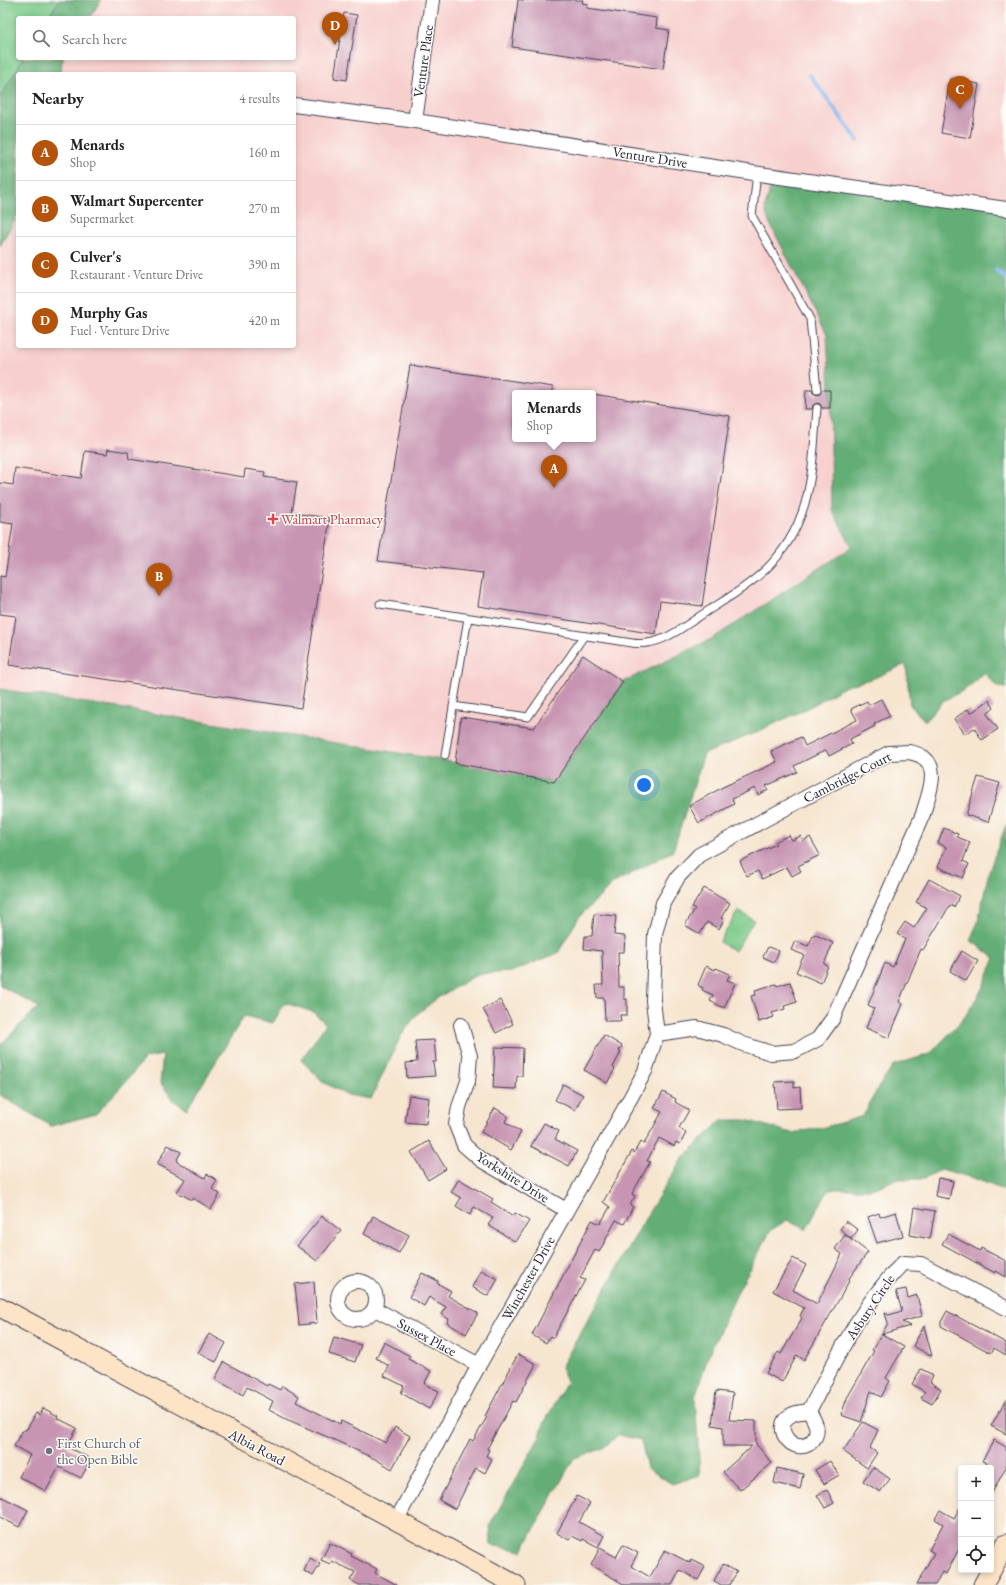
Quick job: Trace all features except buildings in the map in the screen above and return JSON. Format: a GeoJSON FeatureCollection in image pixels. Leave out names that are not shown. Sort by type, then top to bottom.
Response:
{"type":"FeatureCollection","features":[{"type":"Feature","properties":{"kind":"street","name":"Venture Place"},"geometry":{"type":"LineString","coordinates":[[415,121],[432,0]]}},
{"type":"Feature","properties":{"kind":"street","name":"Venture Drive"},"geometry":{"type":"LineString","coordinates":[[296,105],[415,121],[757,174],[1006,209]]}},
{"type":"Feature","properties":{"kind":"street","name":"Cambridge Court"},"geometry":{"type":"LineString","coordinates":[[909,752],[923,757],[931,767],[932,780],[923,814],[833,1018],[818,1039],[795,1051],[771,1052],[744,1044],[723,1034],[697,1028],[657,1034],[653,1001],[655,934],[663,903],[678,877],[694,860],[699,855],[719,844],[889,753],[909,752]]}},
{"type":"Feature","properties":{"kind":"street","name":"Yorkshire Drive"},"geometry":{"type":"LineString","coordinates":[[461,1025],[470,1056],[468,1081],[458,1107],[456,1125],[464,1145],[481,1160],[566,1210]]}},
{"type":"Feature","properties":{"kind":"street","name":"Winchester Drive"},"geometry":{"type":"LineString","coordinates":[[396,1521],[479,1365],[566,1210],[610,1136],[645,1071],[657,1034]]}},
{"type":"Feature","properties":{"kind":"street","name":"Asbury Circle"},"geometry":{"type":"LineString","coordinates":[[809,1411],[846,1341],[870,1301],[886,1279],[903,1263],[922,1264],[1006,1308]]}},
{"type":"Feature","properties":{"kind":"street","name":"Albia Road"},"geometry":{"type":"LineString","coordinates":[[0,1307],[516,1585]]}},
{"type":"Feature","properties":{"kind":"street","name":"Sussex Place"},"geometry":{"type":"LineString","coordinates":[[375,1309],[479,1365]]}},
{"type":"Feature","properties":{"kind":"street"},"geometry":{"type":"LineString","coordinates":[[983,1585],[1006,1544]]}},
{"type":"Feature","properties":{"kind":"lane"},"geometry":{"type":"LineString","coordinates":[[757,174],[752,216],[810,319],[817,390]]}},
{"type":"Feature","properties":{"kind":"lane"},"geometry":{"type":"LineString","coordinates":[[380,604],[638,644],[663,640],[751,582],[765,571],[788,543],[803,511],[811,476],[817,408]]}},
{"type":"Feature","properties":{"kind":"lane"},"geometry":{"type":"LineString","coordinates":[[445,756],[468,618]]}},
{"type":"Feature","properties":{"kind":"lane"},"geometry":{"type":"LineString","coordinates":[[453,706],[528,717],[584,636]]}},
{"type":"Feature","properties":{"kind":"shaded area"},"geometry":{"type":"Polygon","coordinates":[[[101,0],[1006,0],[1006,209],[768,220],[827,335],[830,390],[832,510],[852,547],[713,638],[623,682],[554,782],[436,759],[0,689],[0,246],[16,218],[16,348],[296,348],[296,72],[61,72],[62,61],[296,60],[296,16],[91,16],[101,0]]]}},
{"type":"Feature","properties":{"kind":"green space"},"geometry":{"type":"Polygon","coordinates":[[[0,0],[59,0],[49,16],[16,16],[16,60],[22,60],[0,98],[0,0]]]}},
{"type":"Feature","properties":{"kind":"green space"},"geometry":{"type":"Polygon","coordinates":[[[59,0],[101,0],[91,16],[49,16],[59,0]]]}},
{"type":"Feature","properties":{"kind":"green space"},"geometry":{"type":"Polygon","coordinates":[[[22,60],[63,60],[61,72],[16,72],[16,218],[0,246],[0,98],[22,60]]]}},
{"type":"Feature","properties":{"kind":"green space"},"geometry":{"type":"Polygon","coordinates":[[[773,176],[1006,209],[1006,688],[997,687],[985,673],[966,689],[943,701],[925,721],[910,705],[906,664],[874,678],[846,686],[806,709],[755,733],[704,754],[673,851],[614,883],[579,917],[558,953],[511,972],[478,974],[439,997],[417,1014],[401,1036],[371,1099],[347,1095],[323,1082],[301,1060],[326,1024],[313,1012],[285,1003],[273,1023],[244,1016],[187,1109],[174,1101],[160,1082],[163,1055],[145,1058],[96,1114],[51,1126],[0,1095],[0,1045],[38,1007],[0,985],[0,689],[436,759],[554,782],[623,682],[713,638],[852,547],[832,510],[830,390],[827,335],[768,220],[765,208],[773,176]]]}},
{"type":"Feature","properties":{"kind":"green space"},"geometry":{"type":"Polygon","coordinates":[[[1006,825],[1006,1191],[973,1178],[941,1169],[925,1179],[899,1179],[871,1189],[829,1189],[806,1230],[787,1220],[771,1230],[740,1287],[709,1354],[695,1397],[700,1475],[672,1484],[647,1468],[641,1440],[619,1435],[602,1449],[574,1458],[522,1551],[491,1545],[490,1525],[540,1436],[543,1425],[567,1382],[561,1367],[649,1212],[682,1159],[721,1120],[746,1120],[792,1133],[826,1127],[863,1116],[878,1088],[894,1065],[930,1054],[964,1018],[981,991],[995,958],[970,940],[978,922],[989,871],[1006,825]]]}},
{"type":"Feature","properties":{"kind":"green space"},"geometry":{"type":"Polygon","coordinates":[[[738,911],[754,920],[735,951],[719,942],[738,911]]]}},
{"type":"Feature","properties":{"kind":"waterway"},"geometry":{"type":"LineString","coordinates":[[810,75],[858,141]]}},
{"type":"Feature","properties":{"kind":"waterway"},"geometry":{"type":"LineString","coordinates":[[996,270],[1006,279]]}},
{"type":"Feature","properties":{"kind":"place","name":"Murphy Gas"},"geometry":{"type":"Point","coordinates":[335,45]}},
{"type":"Feature","properties":{"kind":"place","name":"Culver's"},"geometry":{"type":"Point","coordinates":[960,109]}},
{"type":"Feature","properties":{"kind":"place","name":"Menards"},"geometry":{"type":"Point","coordinates":[554,488]}},
{"type":"Feature","properties":{"kind":"place","name":"Walmart Pharmacy"},"geometry":{"type":"Point","coordinates":[273,519]}},
{"type":"Feature","properties":{"kind":"place","name":"Walmart Supercenter"},"geometry":{"type":"Point","coordinates":[159,596]}},
{"type":"Feature","properties":{"kind":"place","name":"First Church of the Open Bible"},"geometry":{"type":"Point","coordinates":[49,1451]}}]}
